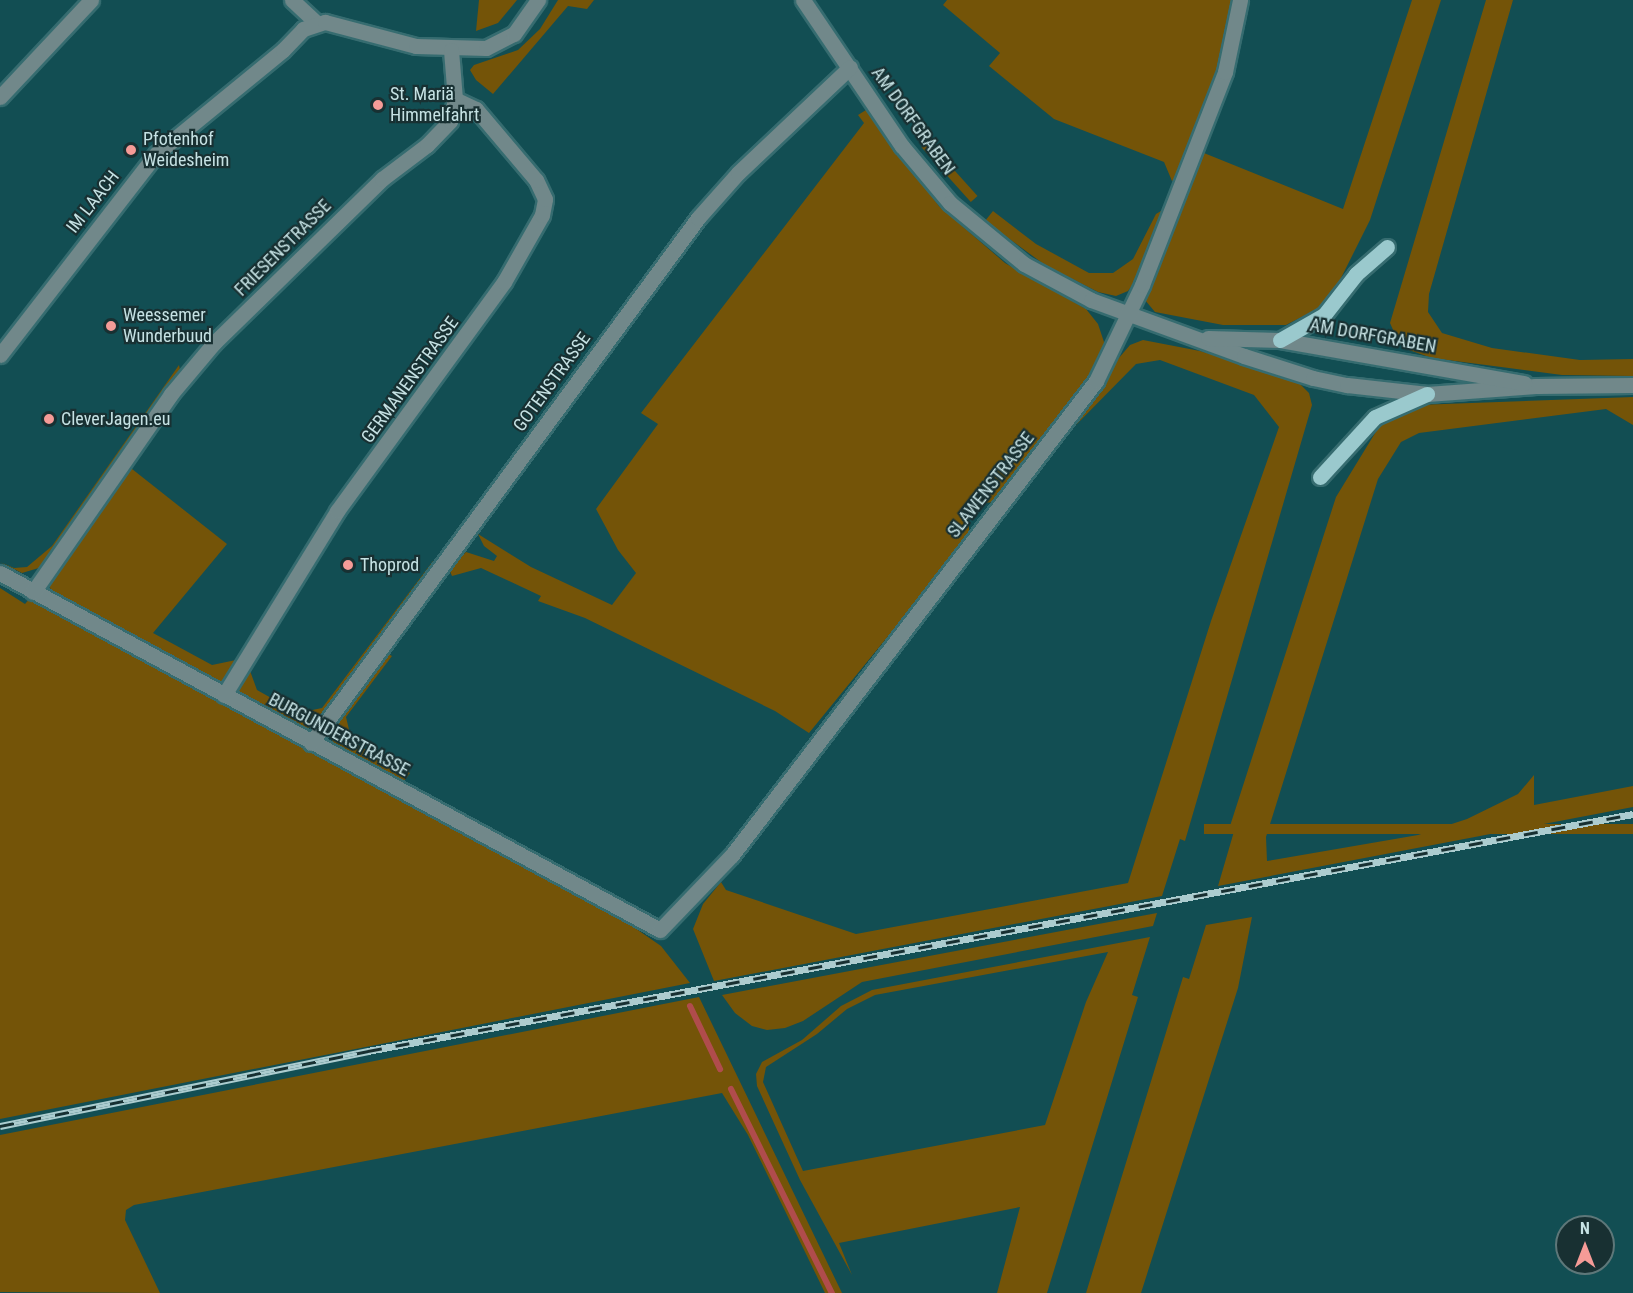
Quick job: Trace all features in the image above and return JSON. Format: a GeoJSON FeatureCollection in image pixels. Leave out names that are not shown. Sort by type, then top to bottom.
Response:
{"type":"FeatureCollection","features":[{"type":"Feature","properties":{"kind":"main road"},"geometry":{"type":"LineString","coordinates":[[1280,340],[1324,315],[1356,274],[1387,248]]}},
{"type":"Feature","properties":{"kind":"main road"},"geometry":{"type":"LineString","coordinates":[[1320,477],[1375,417],[1427,394]]}},
{"type":"Feature","properties":{"kind":"street"},"geometry":{"type":"LineString","coordinates":[[0,97],[91,0]]}},
{"type":"Feature","properties":{"kind":"street"},"geometry":{"type":"LineString","coordinates":[[292,0],[317,23],[332,23],[416,46],[451,50],[486,48],[506,40],[520,28],[538,0]]}},
{"type":"Feature","properties":{"kind":"street","name":"AM DORFGRABEN"},"geometry":{"type":"LineString","coordinates":[[803,0],[908,153],[966,218],[1046,277],[1128,315],[1203,338],[1313,378],[1427,394],[1536,386],[1633,385]]}},
{"type":"Feature","properties":{"kind":"street","name":"SLAWENSTRASSE"},"geometry":{"type":"LineString","coordinates":[[660,930],[732,855],[1096,381],[1128,315],[1225,72],[1240,0]]}},
{"type":"Feature","properties":{"kind":"street","name":"IM LAACH"},"geometry":{"type":"LineString","coordinates":[[0,355],[156,154],[283,50],[303,29],[317,23]]}},
{"type":"Feature","properties":{"kind":"street","name":"FRIESENSTRASSE"},"geometry":{"type":"LineString","coordinates":[[33,592],[171,394],[214,343],[382,179],[440,132],[450,121],[455,99],[451,50]]}},
{"type":"Feature","properties":{"kind":"street","name":"GOTENSTRASSE"},"geometry":{"type":"LineString","coordinates":[[311,743],[698,218],[738,173],[850,67]]}},
{"type":"Feature","properties":{"kind":"street","name":"GERMANENSTRASSE"},"geometry":{"type":"LineString","coordinates":[[224,695],[337,511],[504,282],[542,215],[545,199],[536,180],[476,109],[455,99]]}},
{"type":"Feature","properties":{"kind":"street","name":"AM DORFGRABEN"},"geometry":{"type":"LineString","coordinates":[[1203,338],[1280,340],[1381,355],[1423,366],[1536,386]]}},
{"type":"Feature","properties":{"kind":"street","name":"BURGUNDERSTRASSE"},"geometry":{"type":"LineString","coordinates":[[0,573],[660,930]]}},
{"type":"Feature","properties":{"kind":"shaded area"},"geometry":{"type":"Polygon","coordinates":[[[479,0],[517,0],[498,23],[476,31],[479,0]]]}},
{"type":"Feature","properties":{"kind":"shaded area"},"geometry":{"type":"Polygon","coordinates":[[[558,0],[594,0],[587,9],[568,6],[493,94],[476,80],[470,70],[474,65],[518,50],[540,29],[558,0]]]}},
{"type":"Feature","properties":{"kind":"shaded area"},"geometry":{"type":"Polygon","coordinates":[[[947,0],[1235,0],[1224,59],[1179,177],[1172,181],[1164,162],[1054,119],[989,66],[1000,53],[943,5],[947,0]]]}},
{"type":"Feature","properties":{"kind":"shaded area"},"geometry":{"type":"Polygon","coordinates":[[[1412,0],[1441,0],[1370,220],[1336,288],[1321,307],[1286,325],[1223,325],[1155,312],[1145,300],[1145,291],[1199,151],[1343,209],[1412,0]]]}},
{"type":"Feature","properties":{"kind":"shaded area"},"geometry":{"type":"Polygon","coordinates":[[[1486,0],[1513,0],[1429,294],[1428,312],[1442,333],[1492,348],[1580,360],[1633,359],[1633,376],[1562,375],[1432,358],[1409,350],[1398,341],[1390,323],[1486,0]]]}},
{"type":"Feature","properties":{"kind":"shaded area"},"geometry":{"type":"Polygon","coordinates":[[[866,110],[939,206],[1005,263],[1086,309],[1098,324],[1105,345],[1096,371],[996,502],[968,504],[962,512],[969,524],[969,537],[809,733],[775,711],[585,618],[538,601],[541,596],[481,568],[452,576],[449,569],[466,552],[494,561],[497,556],[484,546],[478,534],[531,567],[612,605],[636,573],[618,550],[596,509],[658,424],[641,413],[864,123],[858,115],[866,110]]]}},
{"type":"Feature","properties":{"kind":"shaded area"},"geometry":{"type":"Polygon","coordinates":[[[928,141],[978,196],[971,202],[921,147],[928,141]]]}},
{"type":"Feature","properties":{"kind":"shaded area"},"geometry":{"type":"Polygon","coordinates":[[[1166,208],[1139,276],[1128,291],[1116,296],[1098,292],[1045,265],[985,221],[993,211],[1036,244],[1089,273],[1113,273],[1133,259],[1156,214],[1166,208]]]}},
{"type":"Feature","properties":{"kind":"shaded area"},"geometry":{"type":"Polygon","coordinates":[[[1143,340],[1200,351],[1279,374],[1297,381],[1309,393],[1312,405],[1185,841],[1180,839],[1162,896],[714,981],[693,929],[703,904],[721,882],[726,890],[856,934],[1128,883],[1211,621],[1279,427],[1254,395],[1160,360],[1136,364],[1076,425],[1118,359],[1130,345],[1143,340]]]}},
{"type":"Feature","properties":{"kind":"shaded area"},"geometry":{"type":"Polygon","coordinates":[[[179,365],[180,370],[42,567],[22,573],[0,562],[14,568],[27,567],[52,546],[179,365]]]}},
{"type":"Feature","properties":{"kind":"shaded area"},"geometry":{"type":"Polygon","coordinates":[[[1633,397],[1633,425],[1606,409],[1419,433],[1401,442],[1378,479],[1266,837],[1267,861],[1418,835],[1467,819],[1518,794],[1534,775],[1534,805],[1633,786],[1633,807],[1218,886],[1235,828],[1230,826],[1336,497],[1380,425],[1417,405],[1633,397]]]}},
{"type":"Feature","properties":{"kind":"shaded area"},"geometry":{"type":"Polygon","coordinates":[[[127,465],[227,544],[153,633],[212,665],[236,660],[222,681],[213,681],[51,592],[49,582],[127,465]]]}},
{"type":"Feature","properties":{"kind":"shaded area"},"geometry":{"type":"Polygon","coordinates":[[[433,561],[435,563],[311,727],[301,729],[240,696],[238,686],[249,668],[257,690],[298,713],[322,708],[433,561]]]}},
{"type":"Feature","properties":{"kind":"shaded area"},"geometry":{"type":"Polygon","coordinates":[[[0,588],[25,604],[30,598],[606,908],[661,946],[690,983],[0,1119],[0,588]]]}},
{"type":"Feature","properties":{"kind":"shaded area"},"geometry":{"type":"Polygon","coordinates":[[[386,653],[392,656],[346,717],[352,742],[410,773],[402,784],[334,747],[331,736],[332,726],[386,653]]]}},
{"type":"Feature","properties":{"kind":"shaded area"},"geometry":{"type":"Polygon","coordinates":[[[1204,824],[1633,824],[1633,834],[1204,834],[1204,824]]]}},
{"type":"Feature","properties":{"kind":"shaded area"},"geometry":{"type":"Polygon","coordinates":[[[1157,913],[1153,926],[862,982],[803,1021],[785,1028],[767,1030],[752,1026],[735,1013],[722,995],[1157,913]]]}},
{"type":"Feature","properties":{"kind":"shaded area"},"geometry":{"type":"Polygon","coordinates":[[[1252,917],[1238,988],[1141,1293],[1086,1293],[1183,977],[1189,979],[1206,925],[1252,917]]]}},
{"type":"Feature","properties":{"kind":"shaded area"},"geometry":{"type":"Polygon","coordinates":[[[1150,937],[1132,995],[1138,997],[1047,1293],[997,1293],[1020,1207],[839,1243],[852,1275],[800,1180],[757,1086],[756,1074],[762,1062],[802,1040],[841,1006],[872,990],[1150,937]],[[1108,952],[875,995],[847,1009],[817,1034],[766,1067],[763,1082],[803,1171],[1045,1125],[1086,1002],[1108,952]]]}},
{"type":"Feature","properties":{"kind":"shaded area"},"geometry":{"type":"Polygon","coordinates":[[[699,997],[842,1293],[825,1293],[748,1135],[722,1093],[134,1205],[126,1210],[125,1220],[160,1293],[0,1292],[0,1135],[699,997]]]}},
{"type":"Feature","properties":{"kind":"waterway"},"geometry":{"type":"LineString","coordinates":[[690,1006],[720,1069]]}},
{"type":"Feature","properties":{"kind":"waterway"},"geometry":{"type":"LineString","coordinates":[[731,1089],[832,1293]]}},
{"type":"Feature","properties":{"kind":"railway"},"geometry":{"type":"LineString","coordinates":[[0,1126],[368,1051],[1633,814]]}},
{"type":"Feature","properties":{"kind":"place","name":"St. Mariä Himmelfahrt"},"geometry":{"type":"Point","coordinates":[378,105]}},
{"type":"Feature","properties":{"kind":"place","name":"Pfotenhof Weidesheim"},"geometry":{"type":"Point","coordinates":[131,150]}},
{"type":"Feature","properties":{"kind":"place","name":"Weessemer Wunderbuud"},"geometry":{"type":"Point","coordinates":[111,326]}},
{"type":"Feature","properties":{"kind":"place","name":"CleverJagen.eu"},"geometry":{"type":"Point","coordinates":[49,419]}},
{"type":"Feature","properties":{"kind":"place","name":"Thoprod"},"geometry":{"type":"Point","coordinates":[348,565]}}]}
